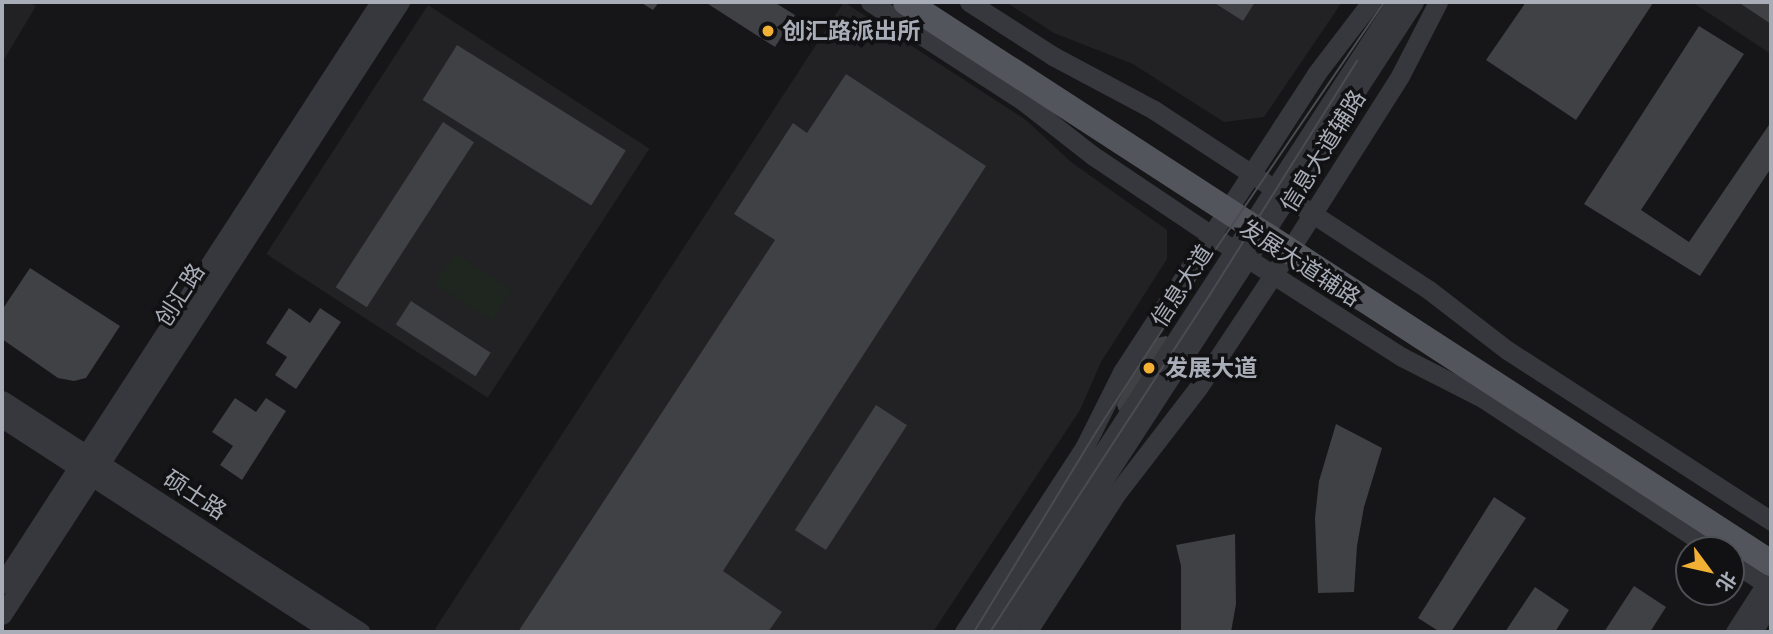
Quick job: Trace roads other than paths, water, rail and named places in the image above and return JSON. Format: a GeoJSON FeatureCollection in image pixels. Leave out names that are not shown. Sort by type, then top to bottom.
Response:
{"type":"FeatureCollection","features":[{"type":"Feature","properties":{"kind":"main road"},"geometry":{"type":"LineString","coordinates":[[906,2],[1231,204]]}},
{"type":"Feature","properties":{"kind":"main road"},"geometry":{"type":"LineString","coordinates":[[934,2],[1261,224],[1771,545]]}},
{"type":"Feature","properties":{"kind":"main road"},"geometry":{"type":"LineString","coordinates":[[1293,244],[1770,578]]}},
{"type":"Feature","properties":{"kind":"street","name":"创汇路"},"geometry":{"type":"LineString","coordinates":[[2,615],[89,466],[380,2]]}},
{"type":"Feature","properties":{"kind":"street","name":"创汇路"},"geometry":{"type":"LineString","coordinates":[[2,584],[89,466],[400,2]]}},
{"type":"Feature","properties":{"kind":"street","name":"发展大道辅路"},"geometry":{"type":"LineString","coordinates":[[870,2],[1023,101],[1092,155],[1211,235],[1402,358],[1484,399],[1693,536]]}},
{"type":"Feature","properties":{"kind":"street"},"geometry":{"type":"LineString","coordinates":[[969,2],[1053,56],[1154,110],[1429,290],[1507,350],[1771,521]]}},
{"type":"Feature","properties":{"kind":"street","name":"信息大道辅路"},"geometry":{"type":"LineString","coordinates":[[964,632],[1084,448],[1122,372],[1317,74],[1371,2]]}},
{"type":"Feature","properties":{"kind":"street","name":"信息大道"},"geometry":{"type":"LineString","coordinates":[[986,632],[1261,224],[1396,2]]}},
{"type":"Feature","properties":{"kind":"street","name":"信息大道"},"geometry":{"type":"LineString","coordinates":[[1281,193],[1414,2]]}},
{"type":"Feature","properties":{"kind":"street","name":"信息大道辅路"},"geometry":{"type":"LineString","coordinates":[[1027,632],[1117,493],[1198,388],[1313,214],[1400,76],[1438,2]]}},
{"type":"Feature","properties":{"kind":"street","name":"信息大道"},"geometry":{"type":"LineString","coordinates":[[1005,632],[1241,254]]}},
{"type":"Feature","properties":{"kind":"street","name":"硕士路"},"geometry":{"type":"LineString","coordinates":[[2,400],[89,466],[331,632]]}},
{"type":"Feature","properties":{"kind":"street","name":"硕士路"},"geometry":{"type":"LineString","coordinates":[[2,418],[89,466],[361,632]]}},
{"type":"Feature","properties":{"kind":"street"},"geometry":{"type":"LineString","coordinates":[[1735,632],[1770,578],[1745,567]]}},
{"type":"Feature","properties":{"kind":"street"},"geometry":{"type":"LineString","coordinates":[[1752,632],[1771,603]]}},
{"type":"Feature","properties":{"kind":"tram line"},"geometry":{"type":"LineString","coordinates":[[974,632],[1096,432],[1196,278],[1384,2]]}},
{"type":"Feature","properties":{"kind":"tram line"},"geometry":{"type":"LineString","coordinates":[[990,632],[1209,296],[1357,61]]}},
{"type":"Feature","properties":{"kind":"place","name":"创汇路派出所"},"geometry":{"type":"Point","coordinates":[768,31]}},
{"type":"Feature","properties":{"kind":"place","name":"发展大道"},"geometry":{"type":"Point","coordinates":[1149,368]}}]}
